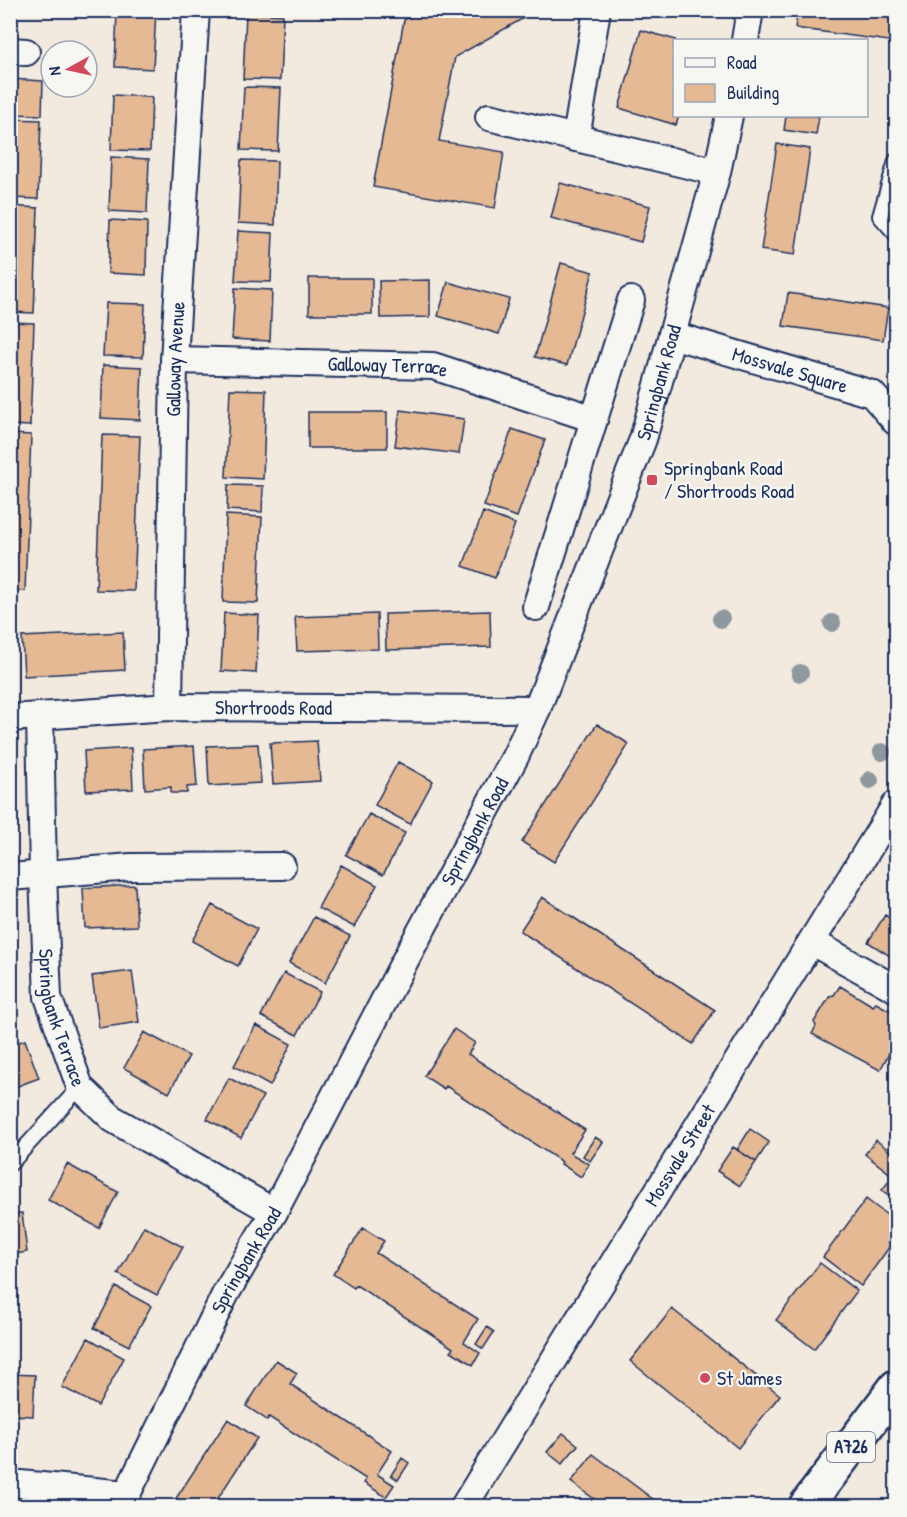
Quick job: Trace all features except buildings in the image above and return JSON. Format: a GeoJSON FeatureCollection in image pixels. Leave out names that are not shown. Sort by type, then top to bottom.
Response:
{"type":"FeatureCollection","features":[{"type":"Feature","properties":{"kind":"main road","name":"A726"},"geometry":{"type":"LineString","coordinates":[[806,1506],[897,1387]]}},
{"type":"Feature","properties":{"kind":"street","name":"Galloway Avenue"},"geometry":{"type":"LineString","coordinates":[[170,707],[174,360],[196,10]]}},
{"type":"Feature","properties":{"kind":"street"},"geometry":{"type":"LineString","coordinates":[[576,138],[597,10]]}},
{"type":"Feature","properties":{"kind":"street"},"geometry":{"type":"LineString","coordinates":[[745,39],[750,10]]}},
{"type":"Feature","properties":{"kind":"street"},"geometry":{"type":"LineString","coordinates":[[489,117],[717,172]]}},
{"type":"Feature","properties":{"kind":"street","name":"Springbank Road"},"geometry":{"type":"LineString","coordinates":[[123,1500],[226,1293],[273,1212],[515,756],[537,709],[643,440],[717,172],[729,117]]}},
{"type":"Feature","properties":{"kind":"street"},"geometry":{"type":"LineString","coordinates":[[536,607],[631,300]]}},
{"type":"Feature","properties":{"kind":"street","name":"Mossvale Square"},"geometry":{"type":"LineString","coordinates":[[672,335],[872,394],[897,422]]}},
{"type":"Feature","properties":{"kind":"street","name":"Galloway Terrace"},"geometry":{"type":"LineString","coordinates":[[174,360],[433,366],[594,419]]}},
{"type":"Feature","properties":{"kind":"street","name":"Shortroods Road"},"geometry":{"type":"LineString","coordinates":[[10,718],[170,707],[537,709]]}},
{"type":"Feature","properties":{"kind":"street","name":"Springbank Terrace"},"geometry":{"type":"LineString","coordinates":[[40,716],[48,997],[80,1087],[113,1119],[273,1212]]}},
{"type":"Feature","properties":{"kind":"street","name":"Mossvale Street"},"geometry":{"type":"LineString","coordinates":[[465,1506],[897,804]]}},
{"type":"Feature","properties":{"kind":"street"},"geometry":{"type":"LineString","coordinates":[[10,877],[130,867],[282,866]]}},
{"type":"Feature","properties":{"kind":"street"},"geometry":{"type":"LineString","coordinates":[[812,942],[897,989]]}},
{"type":"Feature","properties":{"kind":"street"},"geometry":{"type":"LineString","coordinates":[[10,1483],[123,1500]]}},
{"type":"Feature","properties":{"kind":"lane"},"geometry":{"type":"LineString","coordinates":[[897,162],[880,216],[897,234]]}},
{"type":"Feature","properties":{"kind":"lane"},"geometry":{"type":"LineString","coordinates":[[10,1164],[80,1087]]}},
{"type":"Feature","properties":{"kind":"place","name":"Springbank Road / Shortroods Road"},"geometry":{"type":"Point","coordinates":[652,480]}},
{"type":"Feature","properties":{"kind":"place","name":"St James"},"geometry":{"type":"Point","coordinates":[705,1378]}}]}
